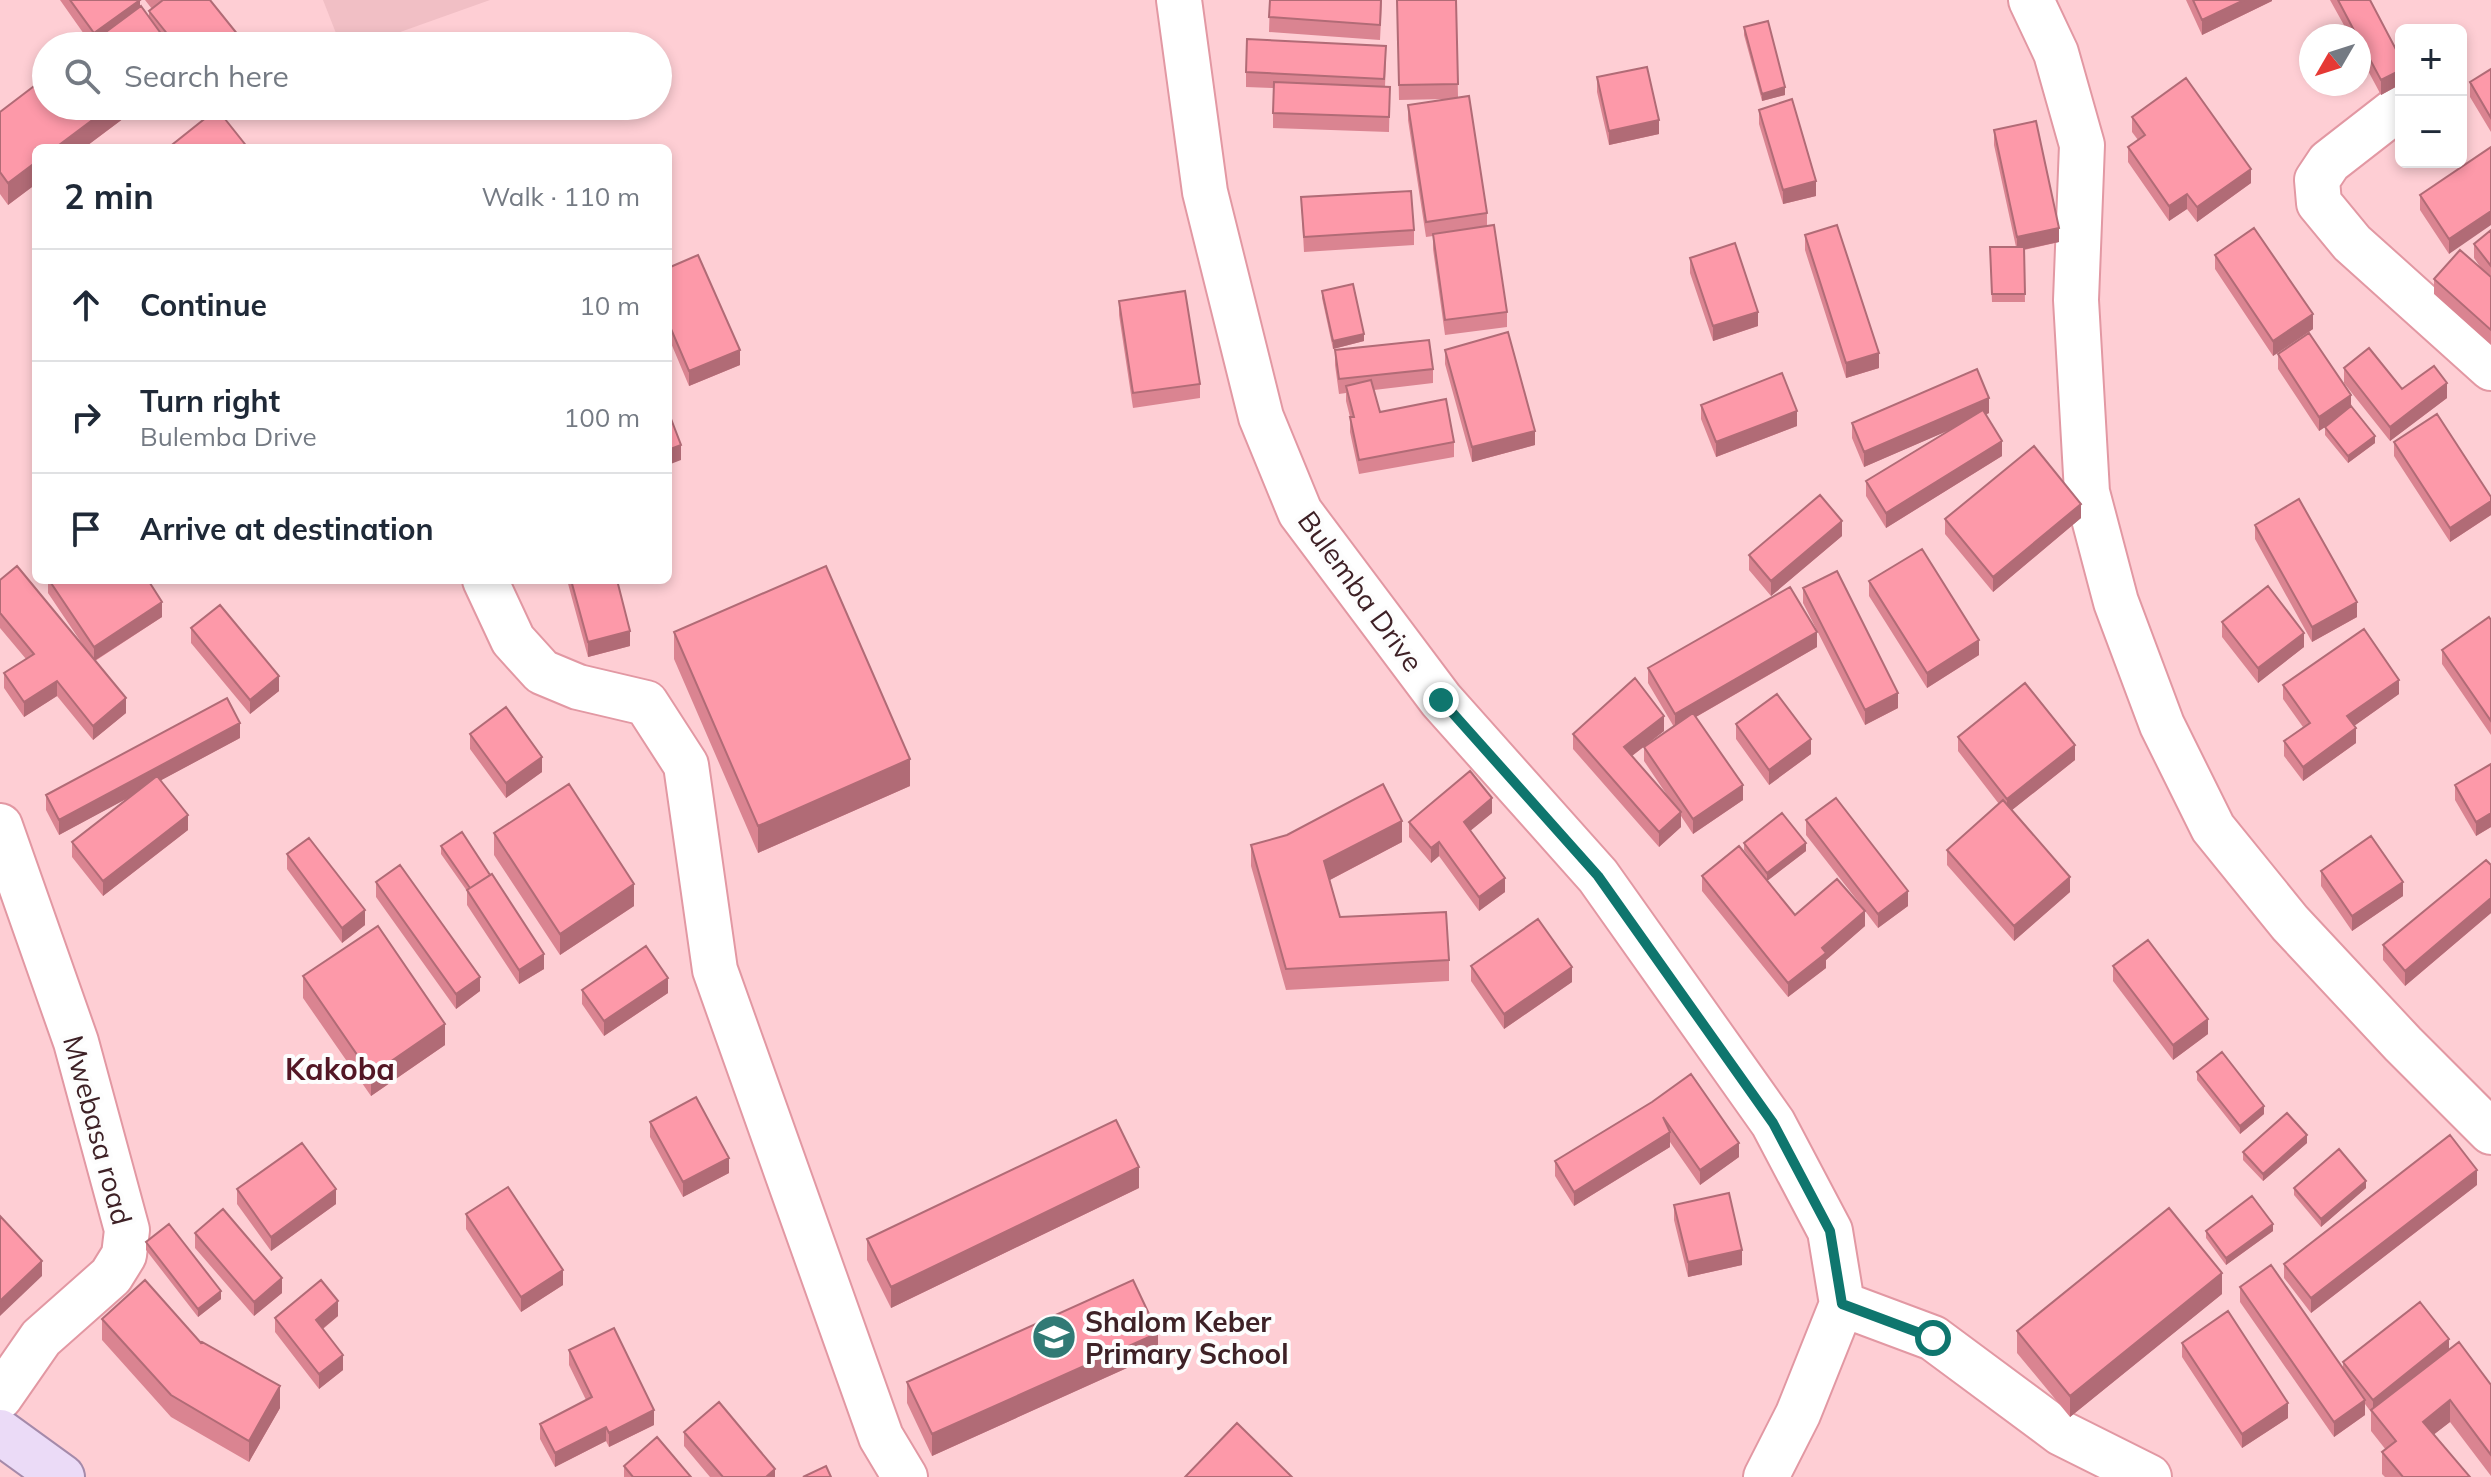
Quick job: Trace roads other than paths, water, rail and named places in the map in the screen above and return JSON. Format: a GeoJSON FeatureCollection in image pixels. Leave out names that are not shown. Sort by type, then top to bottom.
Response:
{"type":"FeatureCollection","features":[{"type":"Feature","properties":{"kind":"main road"},"geometry":{"type":"LineString","coordinates":[[0,1432],[62,1477]]}},
{"type":"Feature","properties":{"kind":"street","name":"Bulemba Drive"},"geometry":{"type":"LineString","coordinates":[[1179,0],[1205,192],[1261,417],[1300,512],[1441,700],[1598,876],[1773,1123],[1830,1231],[1842,1304]]}},
{"type":"Feature","properties":{"kind":"street"},"geometry":{"type":"LineString","coordinates":[[2031,0],[2056,53],[2082,145],[2076,300],[2087,492],[2116,602],[2162,725],[2213,828],[2290,923],[2403,1044],[2491,1132]]}},
{"type":"Feature","properties":{"kind":"street"},"geometry":{"type":"LineString","coordinates":[[2395,111],[2329,162],[2317,180],[2319,203],[2352,243],[2491,368]]}},
{"type":"Feature","properties":{"kind":"street"},"geometry":{"type":"LineString","coordinates":[[487,584],[513,640],[542,672],[578,687],[646,703],[686,765],[715,970],[881,1437],[905,1477]]}},
{"type":"Feature","properties":{"kind":"street","name":"Mwebasa road"},"geometry":{"type":"LineString","coordinates":[[0,826],[76,1042],[127,1230],[124,1255],[111,1276],[41,1338],[0,1397]]}},
{"type":"Feature","properties":{"kind":"street"},"geometry":{"type":"LineString","coordinates":[[1766,1477],[1798,1414],[1842,1304],[1933,1338],[2061,1433],[2149,1477]]}},
{"type":"Feature","properties":{"kind":"place","name":"Shalom Keber Primary School"},"geometry":{"type":"Point","coordinates":[1054,1337]}},
{"type":"Feature","properties":{"kind":"district","name":"Kakoba"},"geometry":{"type":"Point","coordinates":[340,1069]}}]}
